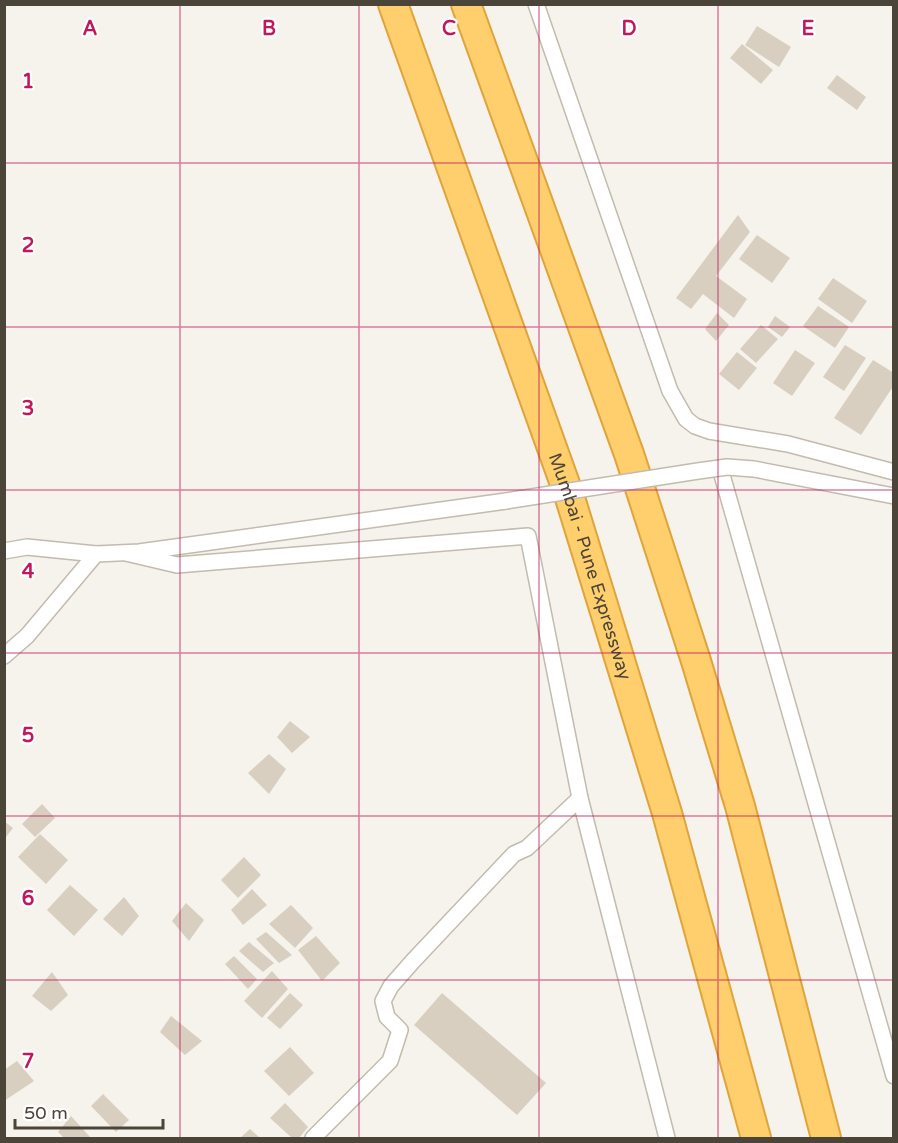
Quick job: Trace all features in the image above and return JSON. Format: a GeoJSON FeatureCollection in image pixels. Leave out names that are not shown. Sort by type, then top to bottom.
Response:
{"type":"FeatureCollection","features":[{"type":"Feature","properties":{"kind":"highway","name":"Mumbai - Pune Expressway"},"geometry":{"type":"LineString","coordinates":[[393,4],[570,498],[667,813],[756,1138]]}},
{"type":"Feature","properties":{"kind":"highway"},"geometry":{"type":"LineString","coordinates":[[466,4],[629,454],[696,661],[740,806],[826,1138]]}},
{"type":"Feature","properties":{"kind":"street"},"geometry":{"type":"LineString","coordinates":[[536,4],[670,391],[686,419],[695,426],[709,431],[788,444],[894,472]]}},
{"type":"Feature","properties":{"kind":"street"},"geometry":{"type":"LineString","coordinates":[[720,468],[894,1076]]}},
{"type":"Feature","properties":{"kind":"street"},"geometry":{"type":"LineString","coordinates":[[4,551],[27,547],[96,554],[126,553],[506,501],[720,468],[754,468],[894,496]]}},
{"type":"Feature","properties":{"kind":"street"},"geometry":{"type":"LineString","coordinates":[[126,553],[177,565],[528,536],[580,798],[667,1138]]}},
{"type":"Feature","properties":{"kind":"street"},"geometry":{"type":"LineString","coordinates":[[4,656],[27,636],[96,554]]}},
{"type":"Feature","properties":{"kind":"street"},"geometry":{"type":"LineString","coordinates":[[313,1138],[390,1061],[400,1030],[387,1017],[383,1001],[391,986],[514,854],[527,848],[580,798]]}},
{"type":"Feature","properties":{"kind":"building"},"geometry":{"type":"Polygon","coordinates":[[[757,26],[791,47],[779,67],[745,45],[757,26]]]}},
{"type":"Feature","properties":{"kind":"building"},"geometry":{"type":"Polygon","coordinates":[[[742,44],[773,70],[761,84],[730,58],[742,44]]]}},
{"type":"Feature","properties":{"kind":"building"},"geometry":{"type":"Polygon","coordinates":[[[837,75],[866,97],[857,110],[827,88],[837,75]]]}},
{"type":"Feature","properties":{"kind":"building"},"geometry":{"type":"Polygon","coordinates":[[[738,215],[750,232],[716,276],[747,299],[734,318],[703,294],[691,309],[676,298],[738,215]]]}},
{"type":"Feature","properties":{"kind":"building"},"geometry":{"type":"Polygon","coordinates":[[[757,235],[790,258],[772,283],[739,259],[757,235]]]}},
{"type":"Feature","properties":{"kind":"building"},"geometry":{"type":"Polygon","coordinates":[[[833,278],[867,301],[852,323],[818,299],[833,278]]]}},
{"type":"Feature","properties":{"kind":"building"},"geometry":{"type":"Polygon","coordinates":[[[818,306],[849,327],[835,348],[803,326],[818,306]]]}},
{"type":"Feature","properties":{"kind":"building"},"geometry":{"type":"Polygon","coordinates":[[[717,313],[729,325],[716,341],[705,329],[717,313]]]}},
{"type":"Feature","properties":{"kind":"building"},"geometry":{"type":"Polygon","coordinates":[[[775,316],[790,327],[782,337],[768,327],[775,316]]]}},
{"type":"Feature","properties":{"kind":"building"},"geometry":{"type":"Polygon","coordinates":[[[761,325],[778,339],[756,363],[740,349],[761,325]]]}},
{"type":"Feature","properties":{"kind":"building"},"geometry":{"type":"Polygon","coordinates":[[[845,345],[866,358],[844,391],[823,377],[845,345]]]}},
{"type":"Feature","properties":{"kind":"building"},"geometry":{"type":"Polygon","coordinates":[[[795,350],[815,363],[792,396],[773,383],[795,350]]]}},
{"type":"Feature","properties":{"kind":"building"},"geometry":{"type":"Polygon","coordinates":[[[737,352],[757,368],[739,390],[719,374],[737,352]]]}},
{"type":"Feature","properties":{"kind":"building"},"geometry":{"type":"Polygon","coordinates":[[[873,360],[894,373],[894,385],[861,435],[834,418],[873,360]]]}},
{"type":"Feature","properties":{"kind":"building"},"geometry":{"type":"Polygon","coordinates":[[[290,721],[310,737],[292,753],[277,737],[290,721]]]}},
{"type":"Feature","properties":{"kind":"building"},"geometry":{"type":"Polygon","coordinates":[[[269,754],[286,769],[269,794],[248,773],[269,754]]]}},
{"type":"Feature","properties":{"kind":"building"},"geometry":{"type":"Polygon","coordinates":[[[42,804],[55,818],[35,837],[22,824],[42,804]]]}},
{"type":"Feature","properties":{"kind":"building"},"geometry":{"type":"Polygon","coordinates":[[[4,821],[13,828],[6,837],[4,836],[4,821]]]}},
{"type":"Feature","properties":{"kind":"building"},"geometry":{"type":"Polygon","coordinates":[[[40,834],[68,860],[46,884],[18,857],[40,834]]]}},
{"type":"Feature","properties":{"kind":"building"},"geometry":{"type":"Polygon","coordinates":[[[244,857],[261,875],[238,898],[221,880],[244,857]]]}},
{"type":"Feature","properties":{"kind":"building"},"geometry":{"type":"Polygon","coordinates":[[[70,885],[98,910],[74,936],[47,910],[70,885]]]}},
{"type":"Feature","properties":{"kind":"building"},"geometry":{"type":"Polygon","coordinates":[[[252,889],[267,905],[243,925],[231,910],[252,889]]]}},
{"type":"Feature","properties":{"kind":"building"},"geometry":{"type":"Polygon","coordinates":[[[124,897],[139,916],[122,936],[103,919],[124,897]]]}},
{"type":"Feature","properties":{"kind":"building"},"geometry":{"type":"Polygon","coordinates":[[[186,903],[204,920],[189,941],[172,921],[186,903]]]}},
{"type":"Feature","properties":{"kind":"building"},"geometry":{"type":"Polygon","coordinates":[[[291,905],[313,928],[295,948],[269,924],[291,905]]]}},
{"type":"Feature","properties":{"kind":"building"},"geometry":{"type":"Polygon","coordinates":[[[266,932],[292,955],[279,963],[256,939],[266,932]]]}},
{"type":"Feature","properties":{"kind":"building"},"geometry":{"type":"Polygon","coordinates":[[[316,936],[340,963],[322,981],[298,950],[316,936]]]}},
{"type":"Feature","properties":{"kind":"building"},"geometry":{"type":"Polygon","coordinates":[[[249,942],[274,963],[263,972],[239,951],[249,942]]]}},
{"type":"Feature","properties":{"kind":"building"},"geometry":{"type":"Polygon","coordinates":[[[234,956],[257,979],[248,989],[225,964],[234,956]]]}},
{"type":"Feature","properties":{"kind":"building"},"geometry":{"type":"Polygon","coordinates":[[[272,971],[288,989],[262,1018],[244,1001],[272,971]]]}},
{"type":"Feature","properties":{"kind":"building"},"geometry":{"type":"Polygon","coordinates":[[[52,972],[68,995],[51,1011],[32,996],[52,972]]]}},
{"type":"Feature","properties":{"kind":"building"},"geometry":{"type":"Polygon","coordinates":[[[290,993],[303,1005],[280,1029],[267,1018],[290,993]]]}},
{"type":"Feature","properties":{"kind":"building"},"geometry":{"type":"Polygon","coordinates":[[[442,993],[546,1083],[517,1115],[414,1025],[442,993]]]}},
{"type":"Feature","properties":{"kind":"building"},"geometry":{"type":"Polygon","coordinates":[[[171,1016],[202,1041],[185,1055],[160,1032],[171,1016]]]}},
{"type":"Feature","properties":{"kind":"building"},"geometry":{"type":"Polygon","coordinates":[[[290,1047],[314,1073],[289,1096],[264,1071],[290,1047]]]}},
{"type":"Feature","properties":{"kind":"building"},"geometry":{"type":"Polygon","coordinates":[[[17,1061],[34,1081],[4,1101],[4,1070],[17,1061]]]}},
{"type":"Feature","properties":{"kind":"building"},"geometry":{"type":"Polygon","coordinates":[[[103,1094],[129,1120],[116,1132],[91,1106],[103,1094]]]}},
{"type":"Feature","properties":{"kind":"building"},"geometry":{"type":"Polygon","coordinates":[[[285,1103],[308,1127],[299,1138],[292,1138],[270,1118],[285,1103]]]}},
{"type":"Feature","properties":{"kind":"building"},"geometry":{"type":"Polygon","coordinates":[[[71,1116],[91,1138],[64,1138],[58,1132],[71,1116]]]}},
{"type":"Feature","properties":{"kind":"building"},"geometry":{"type":"Polygon","coordinates":[[[250,1129],[260,1138],[240,1138],[250,1129]]]}}]}
